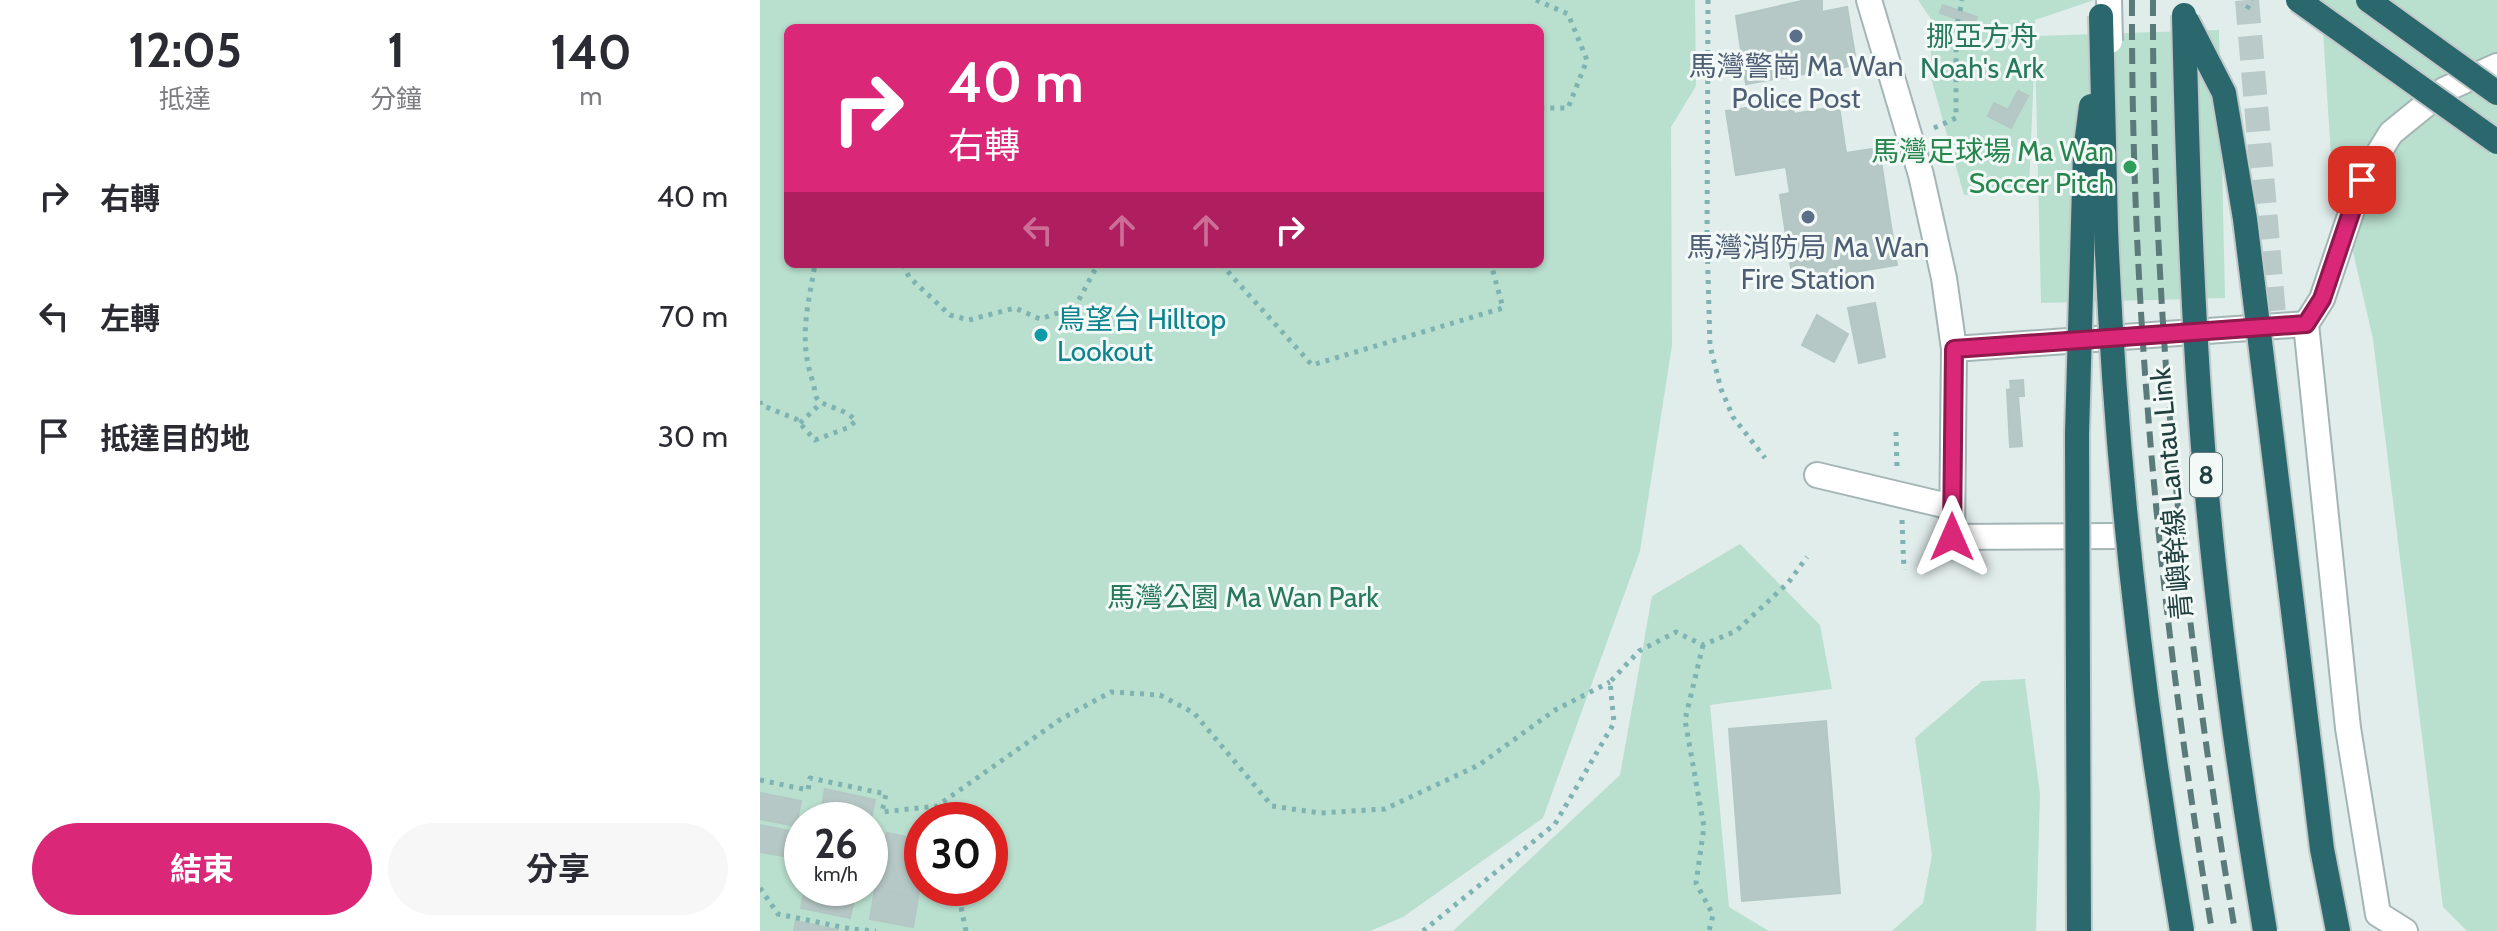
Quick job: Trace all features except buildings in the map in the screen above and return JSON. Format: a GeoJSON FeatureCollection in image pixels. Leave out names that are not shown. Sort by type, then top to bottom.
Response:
{"type":"FeatureCollection","features":[{"type":"Feature","properties":{"kind":"highway"},"geometry":{"type":"LineString","coordinates":[[2298,0],[2497,142]]}},
{"type":"Feature","properties":{"kind":"highway"},"geometry":{"type":"LineString","coordinates":[[2368,0],[2497,93]]}},
{"type":"Feature","properties":{"kind":"highway"},"geometry":{"type":"LineString","coordinates":[[2079,931],[2077,434],[2085,152],[2104,5]]}},
{"type":"Feature","properties":{"kind":"highway","name":"青嶼幹線 Lantau Link"},"geometry":{"type":"LineString","coordinates":[[2104,5],[2106,230],[2119,431],[2140,635],[2166,837],[2182,931]]}},
{"type":"Feature","properties":{"kind":"highway"},"geometry":{"type":"LineString","coordinates":[[2181,5],[2224,93],[2245,219],[2322,849],[2338,931]]}},
{"type":"Feature","properties":{"kind":"highway","name":"青嶼幹線 Lantau Link"},"geometry":{"type":"LineString","coordinates":[[2181,5],[2189,226],[2201,423],[2221,625],[2247,825],[2265,931]]}},
{"type":"Feature","properties":{"kind":"street"},"geometry":{"type":"LineString","coordinates":[[1869,0],[1921,175],[1944,278],[1954,349],[1952,537],[2117,536]]}},
{"type":"Feature","properties":{"kind":"street","name":"青嶼幹線 Lantau Link"},"geometry":{"type":"LineString","coordinates":[[2104,5],[2127,429],[2148,634],[2174,836],[2190,931]]}},
{"type":"Feature","properties":{"kind":"street","name":"青嶼幹線 Lantau Link"},"geometry":{"type":"LineString","coordinates":[[2181,5],[2181,226],[2193,424],[2226,752],[2257,931]]}},
{"type":"Feature","properties":{"kind":"street"},"geometry":{"type":"LineString","coordinates":[[2405,931],[2378,914],[2353,759],[2306,324],[2322,299],[2362,180],[2391,133],[2444,90],[2497,66]]}},
{"type":"Feature","properties":{"kind":"street"},"geometry":{"type":"LineString","coordinates":[[1954,349],[2306,324]]}},
{"type":"Feature","properties":{"kind":"street"},"geometry":{"type":"LineString","coordinates":[[1817,475],[1952,507]]}},
{"type":"Feature","properties":{"kind":"path"},"geometry":{"type":"LineString","coordinates":[[1536,0],[1568,14],[1587,60],[1568,108],[1544,108]]}},
{"type":"Feature","properties":{"kind":"path"},"geometry":{"type":"LineString","coordinates":[[1708,0],[1710,346],[1721,389],[1733,417],[1765,458]]}},
{"type":"Feature","properties":{"kind":"path"},"geometry":{"type":"LineString","coordinates":[[1960,11],[1962,0]]}},
{"type":"Feature","properties":{"kind":"path"},"geometry":{"type":"LineString","coordinates":[[2247,9],[2252,0]]}},
{"type":"Feature","properties":{"kind":"path"},"geometry":{"type":"LineString","coordinates":[[1932,128],[1956,118],[1958,19]]}},
{"type":"Feature","properties":{"kind":"path"},"geometry":{"type":"LineString","coordinates":[[760,401],[761,405],[800,423],[815,440],[847,428],[856,421],[840,408],[821,403],[805,359],[803,331],[814,268]]}},
{"type":"Feature","properties":{"kind":"path"},"geometry":{"type":"LineString","coordinates":[[905,268],[909,277],[950,315],[969,320],[1015,308],[1040,319],[1075,307],[1096,268]]}},
{"type":"Feature","properties":{"kind":"path"},"geometry":{"type":"LineString","coordinates":[[1225,268],[1312,365],[1503,308],[1492,268]]}},
{"type":"Feature","properties":{"kind":"path"},"geometry":{"type":"LineString","coordinates":[[800,423],[821,403]]}},
{"type":"Feature","properties":{"kind":"path"},"geometry":{"type":"LineString","coordinates":[[943,802],[1061,719],[1111,692],[1160,695],[1194,713],[1272,806],[1320,813],[1385,809],[1479,765],[1555,710],[1610,682],[1639,651],[1676,632],[1703,645],[1736,631],[1788,583],[1807,557]]}},
{"type":"Feature","properties":{"kind":"path"},"geometry":{"type":"LineString","coordinates":[[1703,645],[1685,720],[1704,827],[1696,883],[1713,915],[1709,931]]}},
{"type":"Feature","properties":{"kind":"path"},"geometry":{"type":"LineString","coordinates":[[1423,931],[1555,824],[1614,723],[1610,682]]}},
{"type":"Feature","properties":{"kind":"path"},"geometry":{"type":"LineString","coordinates":[[760,780],[808,790],[810,778],[886,794],[882,812],[904,810]]}},
{"type":"Feature","properties":{"kind":"path"},"geometry":{"type":"LineString","coordinates":[[760,888],[778,914],[876,931]]}},
{"type":"Feature","properties":{"kind":"path"},"geometry":{"type":"LineString","coordinates":[[961,906],[966,931]]}},
{"type":"Feature","properties":{"kind":"green space","name":"馬灣公園 Ma Wan Park"},"geometry":{"type":"Polygon","coordinates":[[[760,0],[1695,0],[1696,86],[1671,127],[1672,345],[1640,551],[1543,818],[1403,917],[1370,931],[760,931],[760,0]]]}},
{"type":"Feature","properties":{"kind":"green space","name":"馬灣足球場 Ma Wan Soccer Pitch"},"geometry":{"type":"Polygon","coordinates":[[[1918,0],[2094,0],[2035,20],[2035,36],[2219,30],[2225,298],[2041,303],[2035,47],[2029,188],[1964,195],[1931,78],[1931,19],[1918,0]]]}},
{"type":"Feature","properties":{"kind":"green space"},"geometry":{"type":"Polygon","coordinates":[[[2321,0],[2497,0],[2497,931],[2467,931],[2443,907],[2373,339],[2331,156],[2321,0]]]}},
{"type":"Feature","properties":{"kind":"green space"},"geometry":{"type":"Polygon","coordinates":[[[1740,544],[1820,625],[1832,689],[1710,705],[1729,907],[1769,931],[1453,931],[1620,775],[1652,596],[1740,544]]]}},
{"type":"Feature","properties":{"kind":"green space"},"geometry":{"type":"Polygon","coordinates":[[[2025,679],[2040,794],[2036,931],[1892,931],[1923,903],[1932,855],[1915,738],[1982,681],[2025,679]]]}},
{"type":"Feature","properties":{"kind":"tunnel"},"geometry":{"type":"LineString","coordinates":[[2247,0],[2275,326]]}},
{"type":"Feature","properties":{"kind":"railway"},"geometry":{"type":"LineString","coordinates":[[2132,0],[2137,234],[2152,467],[2178,700],[2212,931]]}},
{"type":"Feature","properties":{"kind":"railway"},"geometry":{"type":"LineString","coordinates":[[2153,0],[2158,234],[2174,467],[2200,700],[2235,931]]}},
{"type":"Feature","properties":{"kind":"place","name":"馬灣警崗 Ma Wan Police Post"},"geometry":{"type":"Point","coordinates":[1796,36]}},
{"type":"Feature","properties":{"kind":"place","name":"馬灣足球場 Ma Wan Soccer Pitch"},"geometry":{"type":"Point","coordinates":[2130,167]}},
{"type":"Feature","properties":{"kind":"place","name":"馬灣消防局 Ma Wan Fire Station"},"geometry":{"type":"Point","coordinates":[1808,217]}},
{"type":"Feature","properties":{"kind":"place","name":"鳥望台 Hilltop Lookout"},"geometry":{"type":"Point","coordinates":[1041,335]}},
{"type":"Feature","properties":{"kind":"route"},"geometry":{"type":"LineString","coordinates":[[1952,537],[1954,349],[2306,324],[2322,299],[2362,180]]}},
{"type":"Feature","properties":{"kind":"park label","name":"挪亞方舟 Noah's Ark"},"geometry":{"type":"Point","coordinates":[1982,52]}}]}
